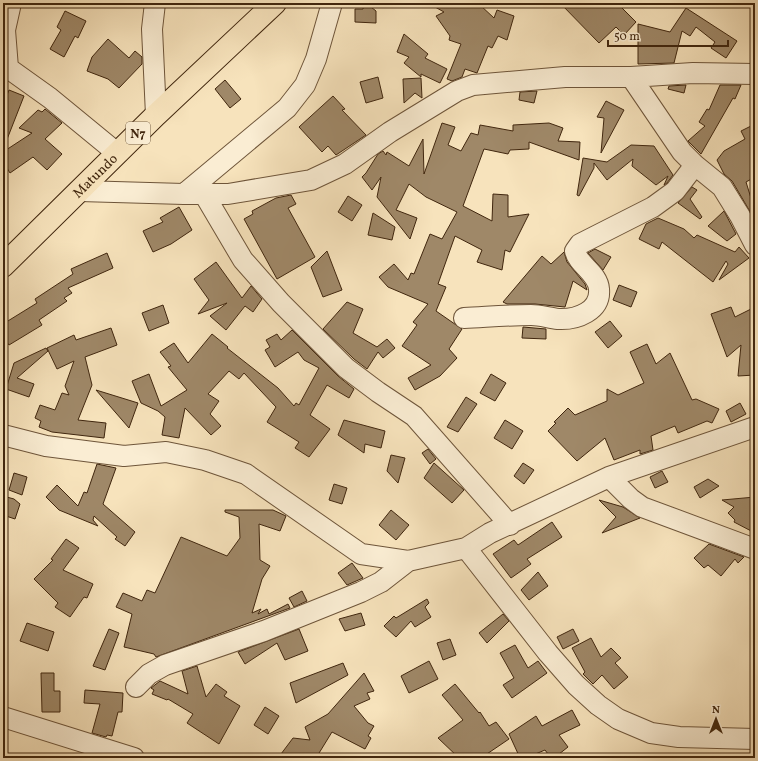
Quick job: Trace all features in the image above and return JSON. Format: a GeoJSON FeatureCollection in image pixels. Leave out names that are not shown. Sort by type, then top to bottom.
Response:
{"type":"FeatureCollection","features":[{"type":"Feature","properties":{"kind":"main road","name":"Matundo"},"geometry":{"type":"LineString","coordinates":[[3,266],[156,115],[275,3]]}},
{"type":"Feature","properties":{"kind":"street"},"geometry":{"type":"LineString","coordinates":[[11,3],[4,30],[6,70],[50,98],[117,153]]}},
{"type":"Feature","properties":{"kind":"street"},"geometry":{"type":"LineString","coordinates":[[155,3],[152,29],[156,115]]}},
{"type":"Feature","properties":{"kind":"street"},"geometry":{"type":"LineString","coordinates":[[184,194],[287,108],[305,85],[316,59],[332,3]]}},
{"type":"Feature","properties":{"kind":"street"},"geometry":{"type":"LineString","coordinates":[[80,191],[228,194],[311,180],[345,164],[397,128],[457,91],[473,85],[565,77],[694,73],[755,74]]}},
{"type":"Feature","properties":{"kind":"street"},"geometry":{"type":"LineString","coordinates":[[631,76],[682,152],[695,165],[722,187],[740,216],[755,245]]}},
{"type":"Feature","properties":{"kind":"street"},"geometry":{"type":"LineString","coordinates":[[464,318],[534,315],[559,319],[579,317],[589,312],[597,302],[599,288],[593,276],[576,256],[575,250],[580,244],[653,207],[675,191],[695,165]]}},
{"type":"Feature","properties":{"kind":"street"},"geometry":{"type":"LineString","coordinates":[[204,194],[243,260],[281,303],[346,368],[414,416],[510,525]]}},
{"type":"Feature","properties":{"kind":"street"},"geometry":{"type":"LineString","coordinates":[[3,435],[46,446],[124,456],[166,452],[205,460],[246,474],[361,554],[408,561],[466,548],[490,533],[510,525],[609,477],[755,427]]}},
{"type":"Feature","properties":{"kind":"street"},"geometry":{"type":"LineString","coordinates":[[609,477],[631,499],[642,506],[755,549]]}},
{"type":"Feature","properties":{"kind":"street"},"geometry":{"type":"LineString","coordinates":[[466,548],[548,653],[576,685],[598,705],[618,719],[651,733],[679,737],[755,739]]}},
{"type":"Feature","properties":{"kind":"street"},"geometry":{"type":"LineString","coordinates":[[136,687],[149,674],[165,665],[264,631],[361,592],[381,582],[408,561]]}},
{"type":"Feature","properties":{"kind":"street"},"geometry":{"type":"LineString","coordinates":[[3,718],[134,758]]}},
{"type":"Feature","properties":{"kind":"building"},"geometry":{"type":"Polygon","coordinates":[[[364,3],[376,11],[376,23],[355,22],[355,9],[363,9],[364,3]]]}},
{"type":"Feature","properties":{"kind":"building"},"geometry":{"type":"Polygon","coordinates":[[[428,3],[475,3],[480,5],[494,18],[497,10],[514,16],[507,40],[498,36],[492,48],[488,46],[477,73],[465,69],[462,77],[452,81],[447,79],[461,44],[449,40],[450,36],[436,16],[444,12],[428,3]]]}},
{"type":"Feature","properties":{"kind":"building"},"geometry":{"type":"Polygon","coordinates":[[[560,3],[617,3],[636,22],[624,35],[616,27],[599,43],[560,3]]]}},
{"type":"Feature","properties":{"kind":"building"},"geometry":{"type":"Polygon","coordinates":[[[686,8],[737,41],[726,58],[711,48],[715,42],[696,27],[690,36],[682,31],[674,63],[638,64],[638,24],[670,32],[686,8]]]}},
{"type":"Feature","properties":{"kind":"building"},"geometry":{"type":"Polygon","coordinates":[[[65,11],[86,21],[78,38],[75,36],[64,57],[50,49],[61,30],[57,27],[65,11]]]}},
{"type":"Feature","properties":{"kind":"building"},"geometry":{"type":"Polygon","coordinates":[[[404,34],[428,54],[425,58],[447,69],[440,83],[421,74],[421,77],[404,63],[409,57],[397,52],[404,34]]]}},
{"type":"Feature","properties":{"kind":"building"},"geometry":{"type":"Polygon","coordinates":[[[108,39],[129,58],[135,51],[142,57],[142,64],[119,88],[108,79],[87,71],[92,57],[108,39]]]}},
{"type":"Feature","properties":{"kind":"building"},"geometry":{"type":"Polygon","coordinates":[[[378,77],[383,98],[366,103],[360,82],[378,77]]]}},
{"type":"Feature","properties":{"kind":"building"},"geometry":{"type":"Polygon","coordinates":[[[421,78],[422,98],[415,93],[404,103],[403,79],[421,78]]]}},
{"type":"Feature","properties":{"kind":"building"},"geometry":{"type":"Polygon","coordinates":[[[225,80],[241,99],[230,108],[215,89],[225,80]]]}},
{"type":"Feature","properties":{"kind":"building"},"geometry":{"type":"Polygon","coordinates":[[[686,85],[684,93],[668,89],[669,86],[686,85]]]}},
{"type":"Feature","properties":{"kind":"building"},"geometry":{"type":"Polygon","coordinates":[[[720,85],[741,85],[735,99],[733,98],[701,154],[688,141],[705,126],[699,122],[707,109],[709,110],[720,85]]]}},
{"type":"Feature","properties":{"kind":"building"},"geometry":{"type":"Polygon","coordinates":[[[9,90],[24,96],[4,147],[3,105],[9,90]]]}},
{"type":"Feature","properties":{"kind":"building"},"geometry":{"type":"Polygon","coordinates":[[[537,91],[534,103],[519,100],[520,92],[537,91]]]}},
{"type":"Feature","properties":{"kind":"building"},"geometry":{"type":"Polygon","coordinates":[[[333,96],[345,109],[342,110],[366,135],[336,155],[328,146],[322,152],[299,127],[333,96]]]}},
{"type":"Feature","properties":{"kind":"building"},"geometry":{"type":"Polygon","coordinates":[[[606,101],[624,110],[601,153],[604,118],[597,117],[606,101]]]}},
{"type":"Feature","properties":{"kind":"building"},"geometry":{"type":"Polygon","coordinates":[[[45,109],[62,123],[45,139],[62,154],[47,170],[33,157],[10,173],[3,162],[3,152],[32,133],[19,128],[38,110],[42,112],[45,109]]]}},
{"type":"Feature","properties":{"kind":"building"},"geometry":{"type":"Polygon","coordinates":[[[442,123],[455,127],[448,145],[461,151],[471,133],[478,135],[480,125],[513,131],[513,125],[549,123],[563,128],[558,141],[580,142],[579,160],[529,142],[529,149],[510,150],[508,154],[484,149],[463,206],[492,221],[493,194],[508,195],[508,217],[529,214],[510,252],[505,250],[502,270],[477,262],[482,250],[455,236],[438,284],[446,287],[436,311],[462,329],[449,349],[457,358],[440,376],[415,390],[408,378],[431,365],[402,346],[417,325],[413,322],[428,304],[388,287],[379,277],[394,264],[408,280],[411,273],[414,274],[430,234],[442,239],[457,212],[426,197],[409,184],[396,210],[417,218],[410,239],[377,197],[381,177],[372,190],[362,177],[378,154],[383,151],[386,155],[387,152],[409,166],[423,139],[424,174],[442,123]]]}},
{"type":"Feature","properties":{"kind":"building"},"geometry":{"type":"Polygon","coordinates":[[[755,124],[755,177],[746,182],[755,211],[755,220],[732,181],[724,174],[717,160],[724,151],[745,139],[741,131],[755,124]]]}},
{"type":"Feature","properties":{"kind":"building"},"geometry":{"type":"Polygon","coordinates":[[[631,145],[654,146],[673,175],[667,183],[664,185],[668,176],[656,185],[632,166],[633,159],[607,180],[594,163],[594,168],[579,196],[577,195],[583,158],[607,162],[631,145]]]}},
{"type":"Feature","properties":{"kind":"building"},"geometry":{"type":"Polygon","coordinates":[[[692,187],[697,190],[690,199],[702,217],[700,219],[678,203],[692,187]]]}},
{"type":"Feature","properties":{"kind":"building"},"geometry":{"type":"Polygon","coordinates":[[[291,195],[296,204],[288,208],[315,257],[277,279],[244,219],[253,214],[252,211],[276,198],[291,195]]]}},
{"type":"Feature","properties":{"kind":"building"},"geometry":{"type":"Polygon","coordinates":[[[348,196],[362,205],[352,221],[338,212],[348,196]]]}},
{"type":"Feature","properties":{"kind":"building"},"geometry":{"type":"Polygon","coordinates":[[[179,207],[192,230],[171,244],[153,252],[143,231],[163,222],[160,218],[179,207]]]}},
{"type":"Feature","properties":{"kind":"building"},"geometry":{"type":"Polygon","coordinates":[[[724,211],[736,234],[727,241],[708,226],[724,211]]]}},
{"type":"Feature","properties":{"kind":"building"},"geometry":{"type":"Polygon","coordinates":[[[373,213],[395,227],[392,240],[368,235],[373,213]]]}},
{"type":"Feature","properties":{"kind":"building"},"geometry":{"type":"Polygon","coordinates":[[[658,218],[684,229],[694,238],[697,235],[735,252],[739,247],[749,258],[719,280],[728,264],[726,261],[713,282],[662,242],[659,249],[639,239],[646,224],[658,218]]]}},
{"type":"Feature","properties":{"kind":"building"},"geometry":{"type":"Polygon","coordinates":[[[595,249],[611,257],[603,270],[588,253],[595,249]]]}},
{"type":"Feature","properties":{"kind":"building"},"geometry":{"type":"Polygon","coordinates":[[[327,251],[342,290],[323,297],[311,267],[327,251]]]}},
{"type":"Feature","properties":{"kind":"building"},"geometry":{"type":"Polygon","coordinates":[[[564,252],[567,262],[585,284],[587,290],[573,281],[565,307],[535,304],[507,304],[503,302],[542,256],[551,264],[564,252]]]}},
{"type":"Feature","properties":{"kind":"building"},"geometry":{"type":"Polygon","coordinates":[[[107,253],[113,268],[68,288],[72,293],[64,298],[67,301],[39,320],[42,325],[9,345],[3,337],[3,324],[37,303],[35,299],[73,274],[71,269],[107,253]]]}},
{"type":"Feature","properties":{"kind":"building"},"geometry":{"type":"Polygon","coordinates":[[[216,262],[242,298],[251,286],[262,299],[253,312],[245,306],[226,330],[210,316],[227,303],[198,314],[209,300],[194,279],[216,262]]]}},
{"type":"Feature","properties":{"kind":"building"},"geometry":{"type":"Polygon","coordinates":[[[619,285],[637,292],[631,307],[613,300],[619,285]]]}},
{"type":"Feature","properties":{"kind":"building"},"geometry":{"type":"Polygon","coordinates":[[[347,302],[363,309],[353,333],[377,347],[387,339],[395,348],[383,358],[378,352],[367,369],[354,359],[323,329],[347,302]]]}},
{"type":"Feature","properties":{"kind":"building"},"geometry":{"type":"Polygon","coordinates":[[[163,305],[169,323],[149,331],[142,313],[163,305]]]}},
{"type":"Feature","properties":{"kind":"building"},"geometry":{"type":"Polygon","coordinates":[[[731,307],[735,317],[755,307],[755,375],[738,376],[741,345],[727,357],[711,314],[731,307]]]}},
{"type":"Feature","properties":{"kind":"building"},"geometry":{"type":"Polygon","coordinates":[[[610,321],[622,336],[608,348],[595,332],[610,321]]]}},
{"type":"Feature","properties":{"kind":"building"},"geometry":{"type":"Polygon","coordinates":[[[523,327],[546,329],[546,339],[522,338],[523,327]]]}},
{"type":"Feature","properties":{"kind":"building"},"geometry":{"type":"Polygon","coordinates":[[[111,328],[117,345],[85,357],[92,385],[78,420],[106,423],[104,438],[52,432],[39,427],[41,421],[35,418],[40,405],[55,410],[62,393],[69,395],[65,386],[74,361],[57,369],[47,348],[74,335],[76,340],[111,328]]]}},
{"type":"Feature","properties":{"kind":"building"},"geometry":{"type":"Polygon","coordinates":[[[292,330],[338,376],[354,389],[349,398],[327,385],[310,415],[330,429],[309,457],[295,448],[299,442],[267,422],[276,407],[244,373],[239,379],[229,371],[208,394],[219,401],[210,414],[221,426],[211,435],[185,408],[179,438],[162,435],[165,417],[158,411],[141,403],[132,381],[149,374],[161,406],[187,390],[168,367],[171,366],[160,352],[174,343],[188,363],[212,334],[228,347],[227,348],[278,388],[294,406],[296,403],[299,405],[319,368],[304,360],[298,352],[275,367],[265,350],[270,347],[266,340],[277,334],[281,340],[292,330]]]}},
{"type":"Feature","properties":{"kind":"building"},"geometry":{"type":"Polygon","coordinates":[[[647,344],[656,364],[670,353],[692,400],[696,399],[719,409],[712,423],[707,421],[678,433],[675,426],[651,436],[653,450],[640,454],[640,450],[614,460],[605,438],[577,461],[548,431],[556,423],[554,422],[568,408],[575,415],[607,401],[607,389],[618,395],[644,383],[630,352],[647,344]]]}},
{"type":"Feature","properties":{"kind":"building"},"geometry":{"type":"Polygon","coordinates":[[[46,348],[48,351],[17,378],[34,384],[29,397],[6,389],[14,363],[46,348]]]}},
{"type":"Feature","properties":{"kind":"building"},"geometry":{"type":"Polygon","coordinates":[[[491,374],[506,383],[495,401],[480,393],[491,374]]]}},
{"type":"Feature","properties":{"kind":"building"},"geometry":{"type":"Polygon","coordinates":[[[96,390],[138,403],[129,428],[96,390]]]}},
{"type":"Feature","properties":{"kind":"building"},"geometry":{"type":"Polygon","coordinates":[[[466,397],[477,404],[458,432],[447,427],[466,397]]]}},
{"type":"Feature","properties":{"kind":"building"},"geometry":{"type":"Polygon","coordinates":[[[740,403],[746,414],[731,422],[726,411],[740,403]]]}},
{"type":"Feature","properties":{"kind":"building"},"geometry":{"type":"Polygon","coordinates":[[[344,420],[385,431],[381,448],[365,444],[364,453],[338,435],[344,420]]]}},
{"type":"Feature","properties":{"kind":"building"},"geometry":{"type":"Polygon","coordinates":[[[505,420],[523,431],[512,449],[494,438],[505,420]]]}},
{"type":"Feature","properties":{"kind":"building"},"geometry":{"type":"Polygon","coordinates":[[[428,449],[436,459],[430,464],[422,453],[428,449]]]}},
{"type":"Feature","properties":{"kind":"building"},"geometry":{"type":"Polygon","coordinates":[[[391,455],[405,458],[398,483],[387,471],[391,455]]]}},
{"type":"Feature","properties":{"kind":"building"},"geometry":{"type":"Polygon","coordinates":[[[434,463],[464,490],[452,503],[424,478],[434,463]]]}},
{"type":"Feature","properties":{"kind":"building"},"geometry":{"type":"Polygon","coordinates":[[[523,463],[534,470],[524,484],[514,476],[523,463]]]}},
{"type":"Feature","properties":{"kind":"building"},"geometry":{"type":"Polygon","coordinates":[[[97,464],[116,468],[103,504],[135,532],[125,546],[115,539],[117,537],[94,516],[93,520],[98,526],[59,510],[46,497],[57,485],[78,506],[84,492],[87,493],[97,464]]]}},
{"type":"Feature","properties":{"kind":"building"},"geometry":{"type":"Polygon","coordinates":[[[662,471],[668,482],[655,488],[650,477],[662,471]]]}},
{"type":"Feature","properties":{"kind":"building"},"geometry":{"type":"Polygon","coordinates":[[[14,473],[27,477],[22,495],[9,490],[14,473]]]}},
{"type":"Feature","properties":{"kind":"building"},"geometry":{"type":"Polygon","coordinates":[[[708,479],[719,486],[700,498],[694,487],[708,479]]]}},
{"type":"Feature","properties":{"kind":"building"},"geometry":{"type":"Polygon","coordinates":[[[334,484],[347,488],[342,504],[329,500],[334,484]]]}},
{"type":"Feature","properties":{"kind":"building"},"geometry":{"type":"Polygon","coordinates":[[[3,496],[14,499],[20,504],[15,519],[3,515],[3,496]]]}},
{"type":"Feature","properties":{"kind":"building"},"geometry":{"type":"Polygon","coordinates":[[[755,497],[755,533],[734,522],[735,520],[728,513],[734,507],[722,500],[755,497]]]}},
{"type":"Feature","properties":{"kind":"building"},"geometry":{"type":"Polygon","coordinates":[[[599,500],[623,507],[640,518],[602,533],[616,517],[599,500]]]}},
{"type":"Feature","properties":{"kind":"building"},"geometry":{"type":"Polygon","coordinates":[[[225,510],[273,510],[286,516],[280,531],[259,524],[260,560],[270,566],[262,579],[252,613],[261,609],[258,614],[267,609],[269,614],[288,604],[290,608],[156,657],[154,654],[124,647],[132,614],[116,607],[123,593],[142,601],[147,590],[155,593],[181,537],[227,556],[240,538],[239,517],[225,512],[225,510]]]}},
{"type":"Feature","properties":{"kind":"building"},"geometry":{"type":"Polygon","coordinates":[[[391,510],[409,525],[396,540],[379,525],[391,510]]]}},
{"type":"Feature","properties":{"kind":"building"},"geometry":{"type":"Polygon","coordinates":[[[552,522],[562,537],[527,559],[531,564],[511,578],[493,554],[514,540],[518,545],[552,522]]]}},
{"type":"Feature","properties":{"kind":"building"},"geometry":{"type":"Polygon","coordinates":[[[66,539],[79,548],[63,570],[93,584],[87,598],[84,597],[70,617],[55,607],[58,603],[34,579],[53,560],[51,559],[66,539]]]}},
{"type":"Feature","properties":{"kind":"building"},"geometry":{"type":"Polygon","coordinates":[[[709,544],[744,557],[738,563],[735,559],[721,576],[708,565],[704,568],[694,558],[709,544]]]}},
{"type":"Feature","properties":{"kind":"building"},"geometry":{"type":"Polygon","coordinates":[[[352,563],[363,578],[347,585],[338,573],[352,563]]]}},
{"type":"Feature","properties":{"kind":"building"},"geometry":{"type":"Polygon","coordinates":[[[538,572],[548,586],[529,600],[521,590],[538,572]]]}},
{"type":"Feature","properties":{"kind":"building"},"geometry":{"type":"Polygon","coordinates":[[[302,591],[307,601],[294,607],[289,598],[302,591]]]}},
{"type":"Feature","properties":{"kind":"building"},"geometry":{"type":"Polygon","coordinates":[[[427,599],[429,603],[425,607],[431,617],[415,627],[411,621],[396,637],[384,626],[394,616],[396,618],[427,599]]]}},
{"type":"Feature","properties":{"kind":"building"},"geometry":{"type":"Polygon","coordinates":[[[361,613],[365,625],[345,631],[339,619],[361,613]]]}},
{"type":"Feature","properties":{"kind":"building"},"geometry":{"type":"Polygon","coordinates":[[[503,614],[509,621],[487,643],[479,633],[503,614]]]}},
{"type":"Feature","properties":{"kind":"building"},"geometry":{"type":"Polygon","coordinates":[[[27,623],[54,632],[48,651],[20,641],[27,623]]]}},
{"type":"Feature","properties":{"kind":"building"},"geometry":{"type":"Polygon","coordinates":[[[109,629],[119,633],[105,670],[93,666],[109,629]]]}},
{"type":"Feature","properties":{"kind":"building"},"geometry":{"type":"Polygon","coordinates":[[[299,629],[308,651],[285,660],[277,643],[245,664],[238,652],[299,629]]]}},
{"type":"Feature","properties":{"kind":"building"},"geometry":{"type":"Polygon","coordinates":[[[573,629],[579,641],[563,649],[557,637],[573,629]]]}},
{"type":"Feature","properties":{"kind":"building"},"geometry":{"type":"Polygon","coordinates":[[[591,638],[601,657],[611,648],[621,658],[615,663],[628,677],[614,689],[602,675],[593,684],[583,674],[585,672],[572,648],[591,638]]]}},
{"type":"Feature","properties":{"kind":"building"},"geometry":{"type":"Polygon","coordinates":[[[450,639],[456,655],[443,660],[437,643],[450,639]]]}},
{"type":"Feature","properties":{"kind":"building"},"geometry":{"type":"Polygon","coordinates":[[[515,645],[528,668],[538,661],[547,673],[512,698],[503,685],[514,678],[500,653],[515,645]]]}},
{"type":"Feature","properties":{"kind":"building"},"geometry":{"type":"Polygon","coordinates":[[[429,661],[438,679],[409,693],[401,676],[429,661]]]}},
{"type":"Feature","properties":{"kind":"building"},"geometry":{"type":"Polygon","coordinates":[[[343,663],[348,675],[296,703],[290,683],[343,663]]]}},
{"type":"Feature","properties":{"kind":"building"},"geometry":{"type":"Polygon","coordinates":[[[197,666],[206,697],[216,684],[227,692],[224,696],[240,706],[219,744],[187,723],[193,714],[168,699],[167,700],[152,694],[154,690],[151,688],[160,681],[188,694],[182,671],[197,666]]]}},
{"type":"Feature","properties":{"kind":"building"},"geometry":{"type":"Polygon","coordinates":[[[41,673],[54,673],[54,691],[60,691],[60,712],[42,712],[41,673]]]}},
{"type":"Feature","properties":{"kind":"building"},"geometry":{"type":"Polygon","coordinates":[[[364,673],[374,691],[367,693],[370,699],[354,706],[368,723],[374,726],[368,736],[371,738],[365,749],[332,732],[316,758],[278,758],[293,738],[310,740],[305,727],[328,714],[364,673]]]}},
{"type":"Feature","properties":{"kind":"building"},"geometry":{"type":"Polygon","coordinates":[[[455,684],[479,713],[480,712],[489,726],[496,722],[509,739],[481,758],[459,758],[438,738],[463,720],[442,695],[455,684]]]}},
{"type":"Feature","properties":{"kind":"building"},"geometry":{"type":"Polygon","coordinates":[[[85,690],[123,693],[122,712],[118,712],[112,736],[107,735],[106,737],[92,733],[100,704],[84,703],[85,690]]]}},
{"type":"Feature","properties":{"kind":"building"},"geometry":{"type":"Polygon","coordinates":[[[265,707],[279,716],[268,734],[254,725],[265,707]]]}},
{"type":"Feature","properties":{"kind":"building"},"geometry":{"type":"Polygon","coordinates":[[[572,710],[580,725],[559,735],[568,747],[554,758],[551,758],[545,750],[526,758],[520,758],[509,734],[536,716],[542,726],[572,710]]]}}]}
